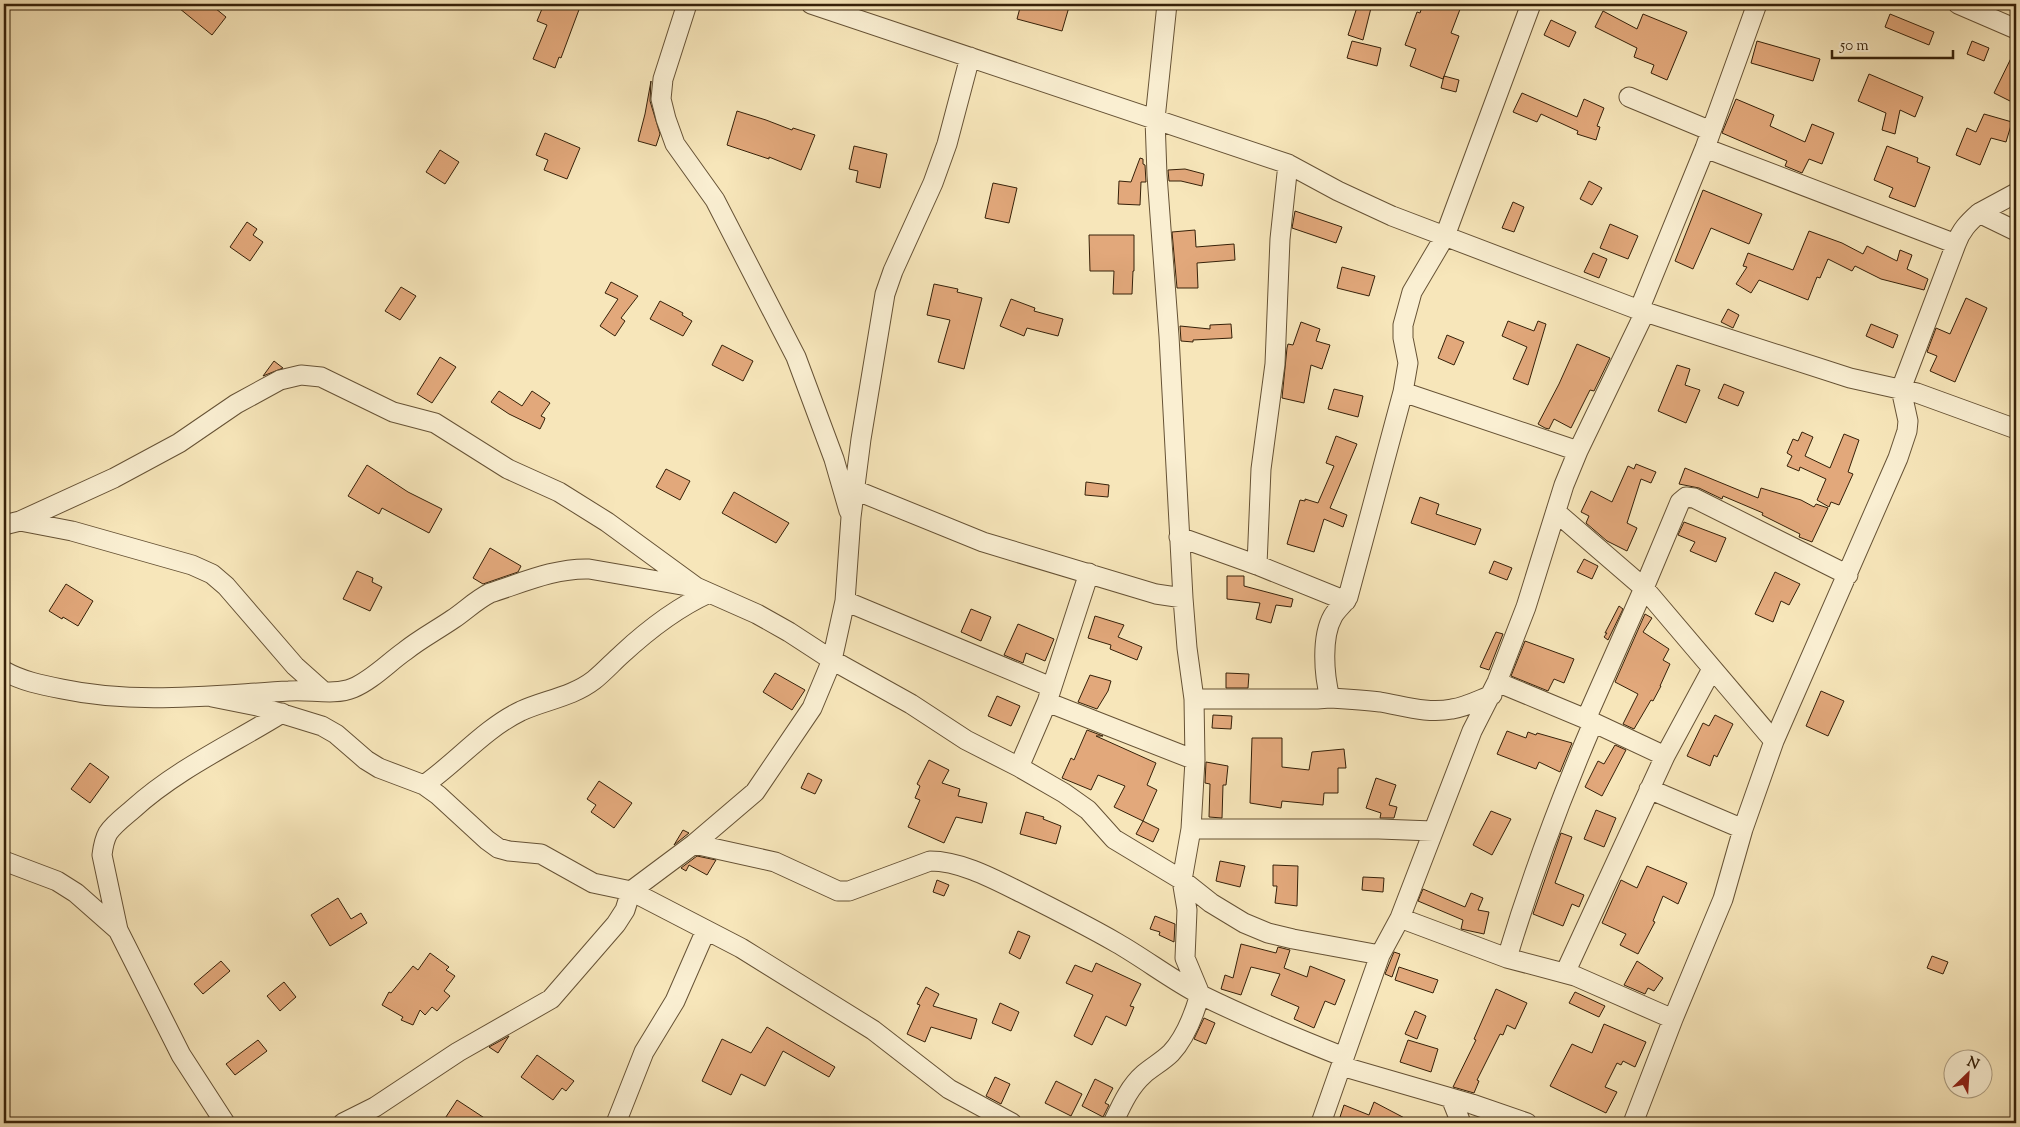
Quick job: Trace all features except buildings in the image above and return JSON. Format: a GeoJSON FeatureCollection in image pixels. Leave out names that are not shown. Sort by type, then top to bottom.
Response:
{"type":"FeatureCollection","features":[{"type":"Feature","properties":{"kind":"street"},"geometry":{"type":"LineString","coordinates":[[687,4],[664,79],[661,99],[666,119],[675,144],[715,200],[796,357],[834,459],[851,517]]}},
{"type":"Feature","properties":{"kind":"street"},"geometry":{"type":"LineString","coordinates":[[811,4],[1288,164],[1367,204],[1445,236],[1642,311],[1850,378],[1901,389],[2016,429]]}},
{"type":"Feature","properties":{"kind":"street"},"geometry":{"type":"LineString","coordinates":[[1113,1123],[1123,1100],[1133,1086],[1143,1075],[1172,1052],[1191,1021],[1200,994],[1185,958],[1187,910],[1182,880],[1191,829],[1195,760],[1194,699],[1183,598],[1169,336],[1160,236],[1155,119],[1168,4]]}},
{"type":"Feature","properties":{"kind":"street"},"geometry":{"type":"LineString","coordinates":[[1330,698],[1325,679],[1327,638],[1334,615],[1346,601],[1404,392],[1408,363],[1403,338],[1405,313],[1412,292],[1445,236],[1531,4]]}},
{"type":"Feature","properties":{"kind":"street"},"geometry":{"type":"LineString","coordinates":[[1321,1123],[1380,955],[1400,918],[1472,731],[1494,688],[1526,607],[1564,486],[1642,311],[1708,140],[1757,4]]}},
{"type":"Feature","properties":{"kind":"street"},"geometry":{"type":"LineString","coordinates":[[1958,4],[2016,29]]}},
{"type":"Feature","properties":{"kind":"street"},"geometry":{"type":"LineString","coordinates":[[343,1123],[374,1107],[458,1052],[551,1000],[616,924],[625,910],[631,891],[694,844],[755,792],[812,708],[832,660],[845,601],[851,517],[861,439],[885,294],[893,271],[933,183],[947,144],[970,57]]}},
{"type":"Feature","properties":{"kind":"street"},"geometry":{"type":"LineString","coordinates":[[1629,97],[1708,140],[1956,244]]}},
{"type":"Feature","properties":{"kind":"street"},"geometry":{"type":"LineString","coordinates":[[1257,565],[1261,469],[1275,364],[1280,240],[1288,164]]}},
{"type":"Feature","properties":{"kind":"street"},"geometry":{"type":"LineString","coordinates":[[1633,1123],[1673,1019],[1723,899],[1743,829],[1774,741],[1848,575],[1904,441],[1908,421],[1901,389],[1961,231],[1966,224],[1980,214],[2016,193]]}},
{"type":"Feature","properties":{"kind":"street"},"geometry":{"type":"LineString","coordinates":[[1980,214],[2016,231]]}},
{"type":"Feature","properties":{"kind":"street"},"geometry":{"type":"LineString","coordinates":[[12,523],[138,465],[179,442],[236,404],[280,380],[301,375],[321,377],[392,412],[435,423],[502,465],[559,492],[607,522],[702,590],[757,614],[832,660],[911,704],[966,740],[1020,767],[1064,793],[1088,810],[1114,839],[1182,880],[1226,913],[1244,923],[1268,932],[1380,955]]}},
{"type":"Feature","properties":{"kind":"street"},"geometry":{"type":"LineString","coordinates":[[1404,392],[1578,451]]}},
{"type":"Feature","properties":{"kind":"street"},"geometry":{"type":"LineString","coordinates":[[855,490],[983,542],[1156,594],[1183,598]]}},
{"type":"Feature","properties":{"kind":"street"},"geometry":{"type":"LineString","coordinates":[[1507,958],[1529,886],[1589,721],[1680,502],[1686,497],[1694,498],[1848,575]]}},
{"type":"Feature","properties":{"kind":"street"},"geometry":{"type":"LineString","coordinates":[[1556,512],[1644,588],[1774,741]]}},
{"type":"Feature","properties":{"kind":"street"},"geometry":{"type":"LineString","coordinates":[[12,523],[72,531],[192,565],[212,574],[226,586],[295,666],[323,691]]}},
{"type":"Feature","properties":{"kind":"street"},"geometry":{"type":"LineString","coordinates":[[1179,537],[1257,565],[1346,601]]}},
{"type":"Feature","properties":{"kind":"street"},"geometry":{"type":"LineString","coordinates":[[4,671],[33,684],[85,694],[148,698],[212,697],[292,690],[339,692],[352,689],[367,680],[481,598],[490,593],[554,572],[588,569],[702,590]]}},
{"type":"Feature","properties":{"kind":"street"},"geometry":{"type":"LineString","coordinates":[[1020,767],[1049,695],[1089,573]]}},
{"type":"Feature","properties":{"kind":"street"},"geometry":{"type":"LineString","coordinates":[[424,784],[442,772],[494,728],[520,711],[572,694],[594,680],[652,628],[702,590]]}},
{"type":"Feature","properties":{"kind":"street"},"geometry":{"type":"LineString","coordinates":[[845,601],[1195,760]]}},
{"type":"Feature","properties":{"kind":"street"},"geometry":{"type":"LineString","coordinates":[[1565,973],[1649,789],[1712,669]]}},
{"type":"Feature","properties":{"kind":"street"},"geometry":{"type":"LineString","coordinates":[[1194,699],[1330,698],[1378,702],[1435,711],[1452,710],[1471,704],[1494,688]]}},
{"type":"Feature","properties":{"kind":"street"},"geometry":{"type":"LineString","coordinates":[[1494,688],[1589,721],[1665,756]]}},
{"type":"Feature","properties":{"kind":"street"},"geometry":{"type":"LineString","coordinates":[[212,697],[257,706],[322,726],[336,734],[366,760],[379,768],[424,784],[498,848],[541,854],[593,882],[631,891],[740,948],[873,1030],[956,1094],[1012,1123]]}},
{"type":"Feature","properties":{"kind":"street"},"geometry":{"type":"LineString","coordinates":[[225,1123],[181,1055],[118,930],[102,855],[104,842],[109,832],[153,791],[209,755],[249,734],[282,713]]}},
{"type":"Feature","properties":{"kind":"street"},"geometry":{"type":"LineString","coordinates":[[1649,789],[1743,829]]}},
{"type":"Feature","properties":{"kind":"street"},"geometry":{"type":"LineString","coordinates":[[1191,829],[1380,829],[1434,831]]}},
{"type":"Feature","properties":{"kind":"street"},"geometry":{"type":"LineString","coordinates":[[694,844],[775,862],[838,891],[850,891],[930,861],[943,861],[952,864],[994,879],[1039,901],[1117,943],[1200,994],[1343,1061],[1527,1123]]}},
{"type":"Feature","properties":{"kind":"street"},"geometry":{"type":"LineString","coordinates":[[4,861],[57,881],[76,893],[118,930]]}},
{"type":"Feature","properties":{"kind":"street"},"geometry":{"type":"LineString","coordinates":[[1400,918],[1507,958],[1565,973],[1673,1019]]}},
{"type":"Feature","properties":{"kind":"street"},"geometry":{"type":"LineString","coordinates":[[616,1123],[644,1052],[675,1001],[706,930]]}},
{"type":"Feature","properties":{"kind":"street"},"geometry":{"type":"LineString","coordinates":[[1451,1098],[1461,1123]]}}]}
